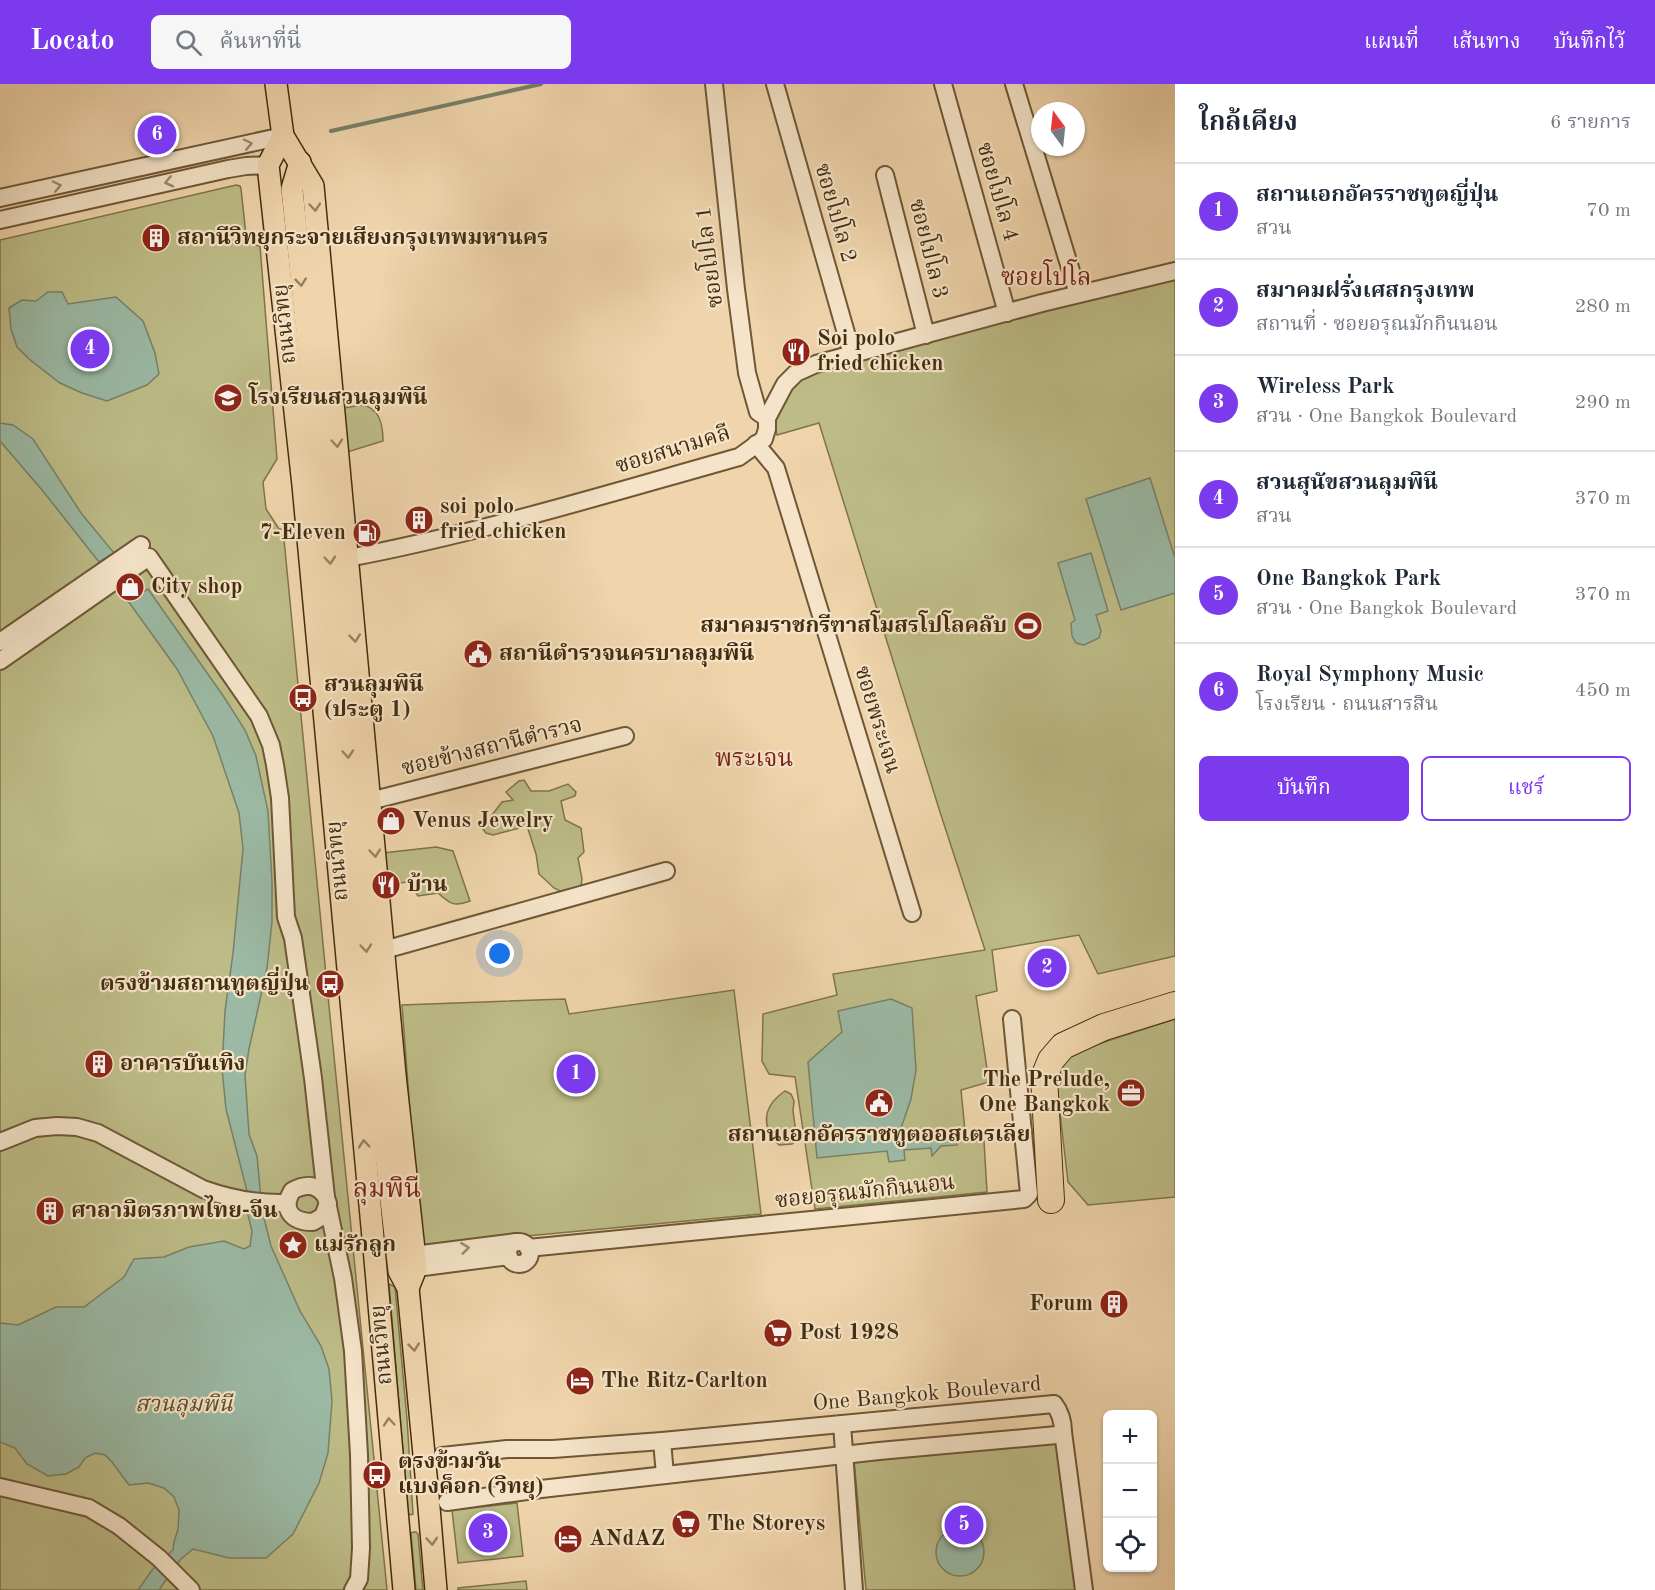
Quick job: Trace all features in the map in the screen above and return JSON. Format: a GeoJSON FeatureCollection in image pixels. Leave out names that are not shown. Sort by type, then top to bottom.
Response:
{"type":"FeatureCollection","features":[{"type":"Feature","properties":{"kind":"highway"},"geometry":{"type":"LineString","coordinates":[[1051,1200],[1044,1077],[1051,1060],[1063,1046],[1084,1035],[1175,1005]]}},
{"type":"Feature","properties":{"kind":"main road","name":"ถนนวิทยุ"},"geometry":{"type":"LineString","coordinates":[[276,84],[283,136],[300,162],[292,189],[332,483],[348,558],[340,674]]}},
{"type":"Feature","properties":{"kind":"main road"},"geometry":{"type":"LineString","coordinates":[[268,165],[283,136]]}},
{"type":"Feature","properties":{"kind":"main road","name":"ถนนวิทยุ"},"geometry":{"type":"LineString","coordinates":[[268,165],[303,485],[340,674],[370,801],[384,950],[375,1259],[404,1590]]}},
{"type":"Feature","properties":{"kind":"main road","name":"ถนนวิทยุ"},"geometry":{"type":"LineString","coordinates":[[332,483],[340,674],[380,1107],[409,1260],[399,1271],[408,1288],[436,1590]]}},
{"type":"Feature","properties":{"kind":"main road"},"geometry":{"type":"LineString","coordinates":[[375,1259],[409,1260]]}},
{"type":"Feature","properties":{"kind":"street","name":"ซอยโปโล 1"},"geometry":{"type":"LineString","coordinates":[[714,84],[747,373],[758,412],[767,418]]}},
{"type":"Feature","properties":{"kind":"street","name":"ซอยโปโล 2"},"geometry":{"type":"LineString","coordinates":[[775,84],[852,354]]}},
{"type":"Feature","properties":{"kind":"street","name":"ซอยโปโล 4"},"geometry":{"type":"LineString","coordinates":[[943,84],[1007,313]]}},
{"type":"Feature","properties":{"kind":"street"},"geometry":{"type":"LineString","coordinates":[[1014,84],[1078,294]]}},
{"type":"Feature","properties":{"kind":"street"},"geometry":{"type":"LineString","coordinates":[[0,198],[283,136]]}},
{"type":"Feature","properties":{"kind":"street"},"geometry":{"type":"LineString","coordinates":[[0,220],[228,169],[268,165]]}},
{"type":"Feature","properties":{"kind":"street","name":"ซอยโปโล 3"},"geometry":{"type":"LineString","coordinates":[[885,175],[926,335]]}},
{"type":"Feature","properties":{"kind":"street","name":"ซอยสนามคลี"},"geometry":{"type":"LineString","coordinates":[[348,558],[449,536],[739,457],[764,439],[767,418],[785,384],[796,373],[816,364],[1078,294],[1175,271]]}},
{"type":"Feature","properties":{"kind":"street","name":"ซอยพระเจน"},"geometry":{"type":"LineString","coordinates":[[756,444],[776,468],[912,913]]}},
{"type":"Feature","properties":{"kind":"street"},"geometry":{"type":"LineString","coordinates":[[0,661],[9,642],[145,551],[259,716],[271,745],[280,798],[286,917],[293,938],[314,1078],[327,1200],[343,1278],[353,1351],[361,1548],[359,1579],[353,1590]]}},
{"type":"Feature","properties":{"kind":"street","name":"ซอยข้างสถานีตำรวจ"},"geometry":{"type":"LineString","coordinates":[[370,801],[625,736]]}},
{"type":"Feature","properties":{"kind":"street"},"geometry":{"type":"LineString","coordinates":[[384,950],[666,872]]}},
{"type":"Feature","properties":{"kind":"street","name":"ซอยอรุณมักกินนอน"},"geometry":{"type":"LineString","coordinates":[[409,1260],[1024,1199],[1029,1194],[1012,1019]]}},
{"type":"Feature","properties":{"kind":"street"},"geometry":{"type":"LineString","coordinates":[[0,1142],[35,1128],[77,1126],[98,1133],[203,1189],[222,1196],[254,1202],[287,1203]]}},
{"type":"Feature","properties":{"kind":"street"},"geometry":{"type":"LineString","coordinates":[[312,1185],[318,1187],[327,1200],[324,1216],[313,1222],[296,1218],[288,1209],[287,1203],[292,1191],[312,1185]]}},
{"type":"Feature","properties":{"kind":"street","name":"One Bangkok Boulevard"},"geometry":{"type":"LineString","coordinates":[[442,1456],[507,1449],[553,1449],[662,1441],[1054,1404],[1063,1423],[1063,1432]]}},
{"type":"Feature","properties":{"kind":"street"},"geometry":{"type":"LineString","coordinates":[[842,1424],[854,1590]]}},
{"type":"Feature","properties":{"kind":"street"},"geometry":{"type":"LineString","coordinates":[[447,1502],[541,1489],[844,1455],[1057,1436],[1063,1432],[1084,1590]]}},
{"type":"Feature","properties":{"kind":"street"},"geometry":{"type":"LineString","coordinates":[[662,1441],[665,1475]]}},
{"type":"Feature","properties":{"kind":"street"},"geometry":{"type":"LineString","coordinates":[[0,1487],[89,1508],[119,1526],[159,1558],[191,1590]]}},
{"type":"Feature","properties":{"kind":"green space","name":"สวนลุมพินี"},"geometry":{"type":"Polygon","coordinates":[[[236,185],[241,189],[247,244],[260,246],[277,459],[263,482],[266,509],[279,529],[283,529],[387,1590],[0,1590],[0,240],[236,185]]]}},
{"type":"Feature","properties":{"kind":"green space","name":"สมาคมราชกรีฑาสโมสรโปโลคลับ"},"geometry":{"type":"Polygon","coordinates":[[[1175,276],[1175,956],[1098,974],[1079,935],[992,950],[997,991],[976,996],[989,1082],[961,1090],[966,1141],[984,1141],[987,1192],[815,1209],[795,1077],[769,1074],[762,1061],[763,1014],[837,995],[833,974],[985,950],[819,423],[777,435],[773,420],[783,395],[807,372],[1175,276]]]}},
{"type":"Feature","properties":{"kind":"green space"},"geometry":{"type":"Polygon","coordinates":[[[367,406],[376,413],[381,423],[383,441],[344,453],[344,408],[367,406]]]}},
{"type":"Feature","properties":{"kind":"green space"},"geometry":{"type":"Polygon","coordinates":[[[524,780],[531,791],[549,791],[568,784],[576,792],[575,796],[561,801],[565,820],[581,828],[584,852],[578,858],[582,879],[580,893],[568,895],[554,888],[539,874],[536,854],[527,826],[493,835],[486,833],[482,828],[502,802],[513,800],[506,792],[519,781],[524,780]]]}},
{"type":"Feature","properties":{"kind":"green space"},"geometry":{"type":"Polygon","coordinates":[[[436,847],[453,851],[470,901],[460,904],[452,903],[438,893],[418,896],[409,882],[387,884],[383,853],[436,847]]]}},
{"type":"Feature","properties":{"kind":"green space"},"geometry":{"type":"Polygon","coordinates":[[[734,990],[761,1214],[420,1246],[402,1005],[565,999],[569,1014],[734,990]]]}},
{"type":"Feature","properties":{"kind":"green space"},"geometry":{"type":"Polygon","coordinates":[[[1175,1019],[1175,1197],[1088,1205],[1068,1182],[1056,1079],[1069,1056],[1083,1049],[1175,1019]]]}},
{"type":"Feature","properties":{"kind":"green space"},"geometry":{"type":"Polygon","coordinates":[[[785,1091],[791,1094],[794,1101],[797,1140],[792,1144],[779,1145],[769,1131],[767,1116],[772,1103],[785,1091]]]}},
{"type":"Feature","properties":{"kind":"green space"},"geometry":{"type":"Polygon","coordinates":[[[389,1284],[395,1287],[407,1419],[413,1514],[411,1515],[408,1513],[389,1284]]]}},
{"type":"Feature","properties":{"kind":"green space"},"geometry":{"type":"Polygon","coordinates":[[[1061,1441],[1075,1590],[866,1590],[854,1460],[1061,1441]]]}},
{"type":"Feature","properties":{"kind":"green space"},"geometry":{"type":"Polygon","coordinates":[[[517,1503],[523,1556],[458,1563],[452,1510],[517,1503]]]}},
{"type":"Feature","properties":{"kind":"green space"},"geometry":{"type":"Polygon","coordinates":[[[416,1532],[423,1590],[416,1590],[411,1533],[416,1532]]]}},
{"type":"Feature","properties":{"kind":"green space"},"geometry":{"type":"Polygon","coordinates":[[[526,1581],[527,1590],[458,1590],[458,1588],[526,1581]]]}},
{"type":"Feature","properties":{"kind":"shaded area"},"geometry":{"type":"Polygon","coordinates":[[[48,292],[62,292],[68,304],[116,297],[143,321],[155,353],[159,374],[147,385],[107,401],[60,383],[17,347],[11,329],[9,308],[22,300],[36,301],[48,292]]]}},
{"type":"Feature","properties":{"kind":"shaded area"},"geometry":{"type":"Polygon","coordinates":[[[0,423],[13,425],[33,439],[81,513],[114,553],[99,562],[0,441],[0,423]]]}},
{"type":"Feature","properties":{"kind":"shaded area"},"geometry":{"type":"Polygon","coordinates":[[[1150,478],[1175,558],[1175,593],[1121,610],[1086,499],[1150,478]]]}},
{"type":"Feature","properties":{"kind":"shaded area"},"geometry":{"type":"Polygon","coordinates":[[[1091,553],[1108,611],[1096,615],[1101,631],[1099,638],[1084,645],[1076,643],[1072,636],[1071,623],[1075,620],[1058,563],[1091,553]]]}},
{"type":"Feature","properties":{"kind":"shaded area"},"geometry":{"type":"Polygon","coordinates":[[[148,589],[224,697],[245,730],[256,756],[268,811],[272,922],[267,968],[245,1075],[249,1134],[257,1156],[262,1210],[271,1246],[300,1311],[321,1346],[329,1369],[332,1401],[328,1453],[319,1483],[293,1534],[266,1558],[229,1558],[193,1549],[180,1560],[159,1590],[138,1590],[152,1570],[173,1550],[178,1529],[179,1510],[174,1497],[164,1488],[148,1483],[129,1485],[105,1455],[95,1453],[85,1458],[79,1467],[66,1474],[48,1476],[27,1464],[15,1448],[0,1442],[0,1323],[18,1325],[56,1307],[84,1307],[124,1277],[134,1259],[164,1257],[189,1247],[224,1241],[244,1249],[250,1246],[252,1231],[245,1210],[247,1191],[226,1109],[222,1069],[225,1011],[243,849],[239,813],[213,736],[177,669],[128,601],[148,589]]]}},
{"type":"Feature","properties":{"kind":"shaded area"},"geometry":{"type":"Polygon","coordinates":[[[891,999],[912,1008],[916,1070],[911,1099],[896,1143],[957,1137],[957,1145],[941,1146],[932,1156],[931,1148],[904,1150],[905,1160],[889,1162],[887,1151],[817,1158],[808,1062],[842,1032],[838,1011],[891,999]]]}},
{"type":"Feature","properties":{"kind":"shaded area"},"geometry":{"type":"Polygon","coordinates":[[[955,1528],[965,1528],[980,1538],[984,1552],[980,1566],[974,1572],[965,1576],[955,1576],[940,1566],[936,1557],[936,1547],[946,1532],[955,1528]]]}},
{"type":"Feature","properties":{"kind":"waterway"},"geometry":{"type":"LineString","coordinates":[[331,131],[541,84]]}},
{"type":"Feature","properties":{"kind":"place","name":"Royal Symphony Music"},"geometry":{"type":"Point","coordinates":[157,135]}},
{"type":"Feature","properties":{"kind":"place","name":"สถานีวิทยุกระจายเสียงกรุงเทพมหานคร"},"geometry":{"type":"Point","coordinates":[156,238]}},
{"type":"Feature","properties":{"kind":"place","name":"สวนสุนัขสวนลุมพินี"},"geometry":{"type":"Point","coordinates":[90,349]}},
{"type":"Feature","properties":{"kind":"place","name":"Soi polo fried chicken"},"geometry":{"type":"Point","coordinates":[796,352]}},
{"type":"Feature","properties":{"kind":"place","name":"โรงเรียนสวนลุมพินี"},"geometry":{"type":"Point","coordinates":[228,398]}},
{"type":"Feature","properties":{"kind":"place","name":"soi polo fried chicken"},"geometry":{"type":"Point","coordinates":[419,520]}},
{"type":"Feature","properties":{"kind":"place","name":"7-Eleven"},"geometry":{"type":"Point","coordinates":[367,533]}},
{"type":"Feature","properties":{"kind":"place","name":"City shop"},"geometry":{"type":"Point","coordinates":[130,587]}},
{"type":"Feature","properties":{"kind":"place","name":"สมาคมราชกรีฑาสโมสรโปโลคลับ"},"geometry":{"type":"Point","coordinates":[1028,626]}},
{"type":"Feature","properties":{"kind":"place","name":"สถานีตำรวจนครบาลลุมพินี"},"geometry":{"type":"Point","coordinates":[478,654]}},
{"type":"Feature","properties":{"kind":"place","name":"สวนลุมพินี (ประตู 1)"},"geometry":{"type":"Point","coordinates":[303,698]}},
{"type":"Feature","properties":{"kind":"place","name":"Venus Jewelry"},"geometry":{"type":"Point","coordinates":[391,821]}},
{"type":"Feature","properties":{"kind":"place","name":"บ้าน"},"geometry":{"type":"Point","coordinates":[386,885]}},
{"type":"Feature","properties":{"kind":"place","name":"สมาคมฝรั่งเศสกรุงเทพ"},"geometry":{"type":"Point","coordinates":[1047,968]}},
{"type":"Feature","properties":{"kind":"place","name":"ตรงข้ามสถานทูตญี่ปุ่น"},"geometry":{"type":"Point","coordinates":[330,984]}},
{"type":"Feature","properties":{"kind":"place","name":"อาคารบันเทิง"},"geometry":{"type":"Point","coordinates":[99,1064]}},
{"type":"Feature","properties":{"kind":"place","name":"สถานเอกอัครราชทูตญี่ปุ่น"},"geometry":{"type":"Point","coordinates":[576,1074]}},
{"type":"Feature","properties":{"kind":"place","name":"The Prelude, One Bangkok"},"geometry":{"type":"Point","coordinates":[1131,1093]}},
{"type":"Feature","properties":{"kind":"place","name":"สถานเอกอัครราชทูตออสเตรเลีย"},"geometry":{"type":"Point","coordinates":[879,1103]}},
{"type":"Feature","properties":{"kind":"place","name":"ศาลามิตรภาพไทย-จีน"},"geometry":{"type":"Point","coordinates":[50,1211]}},
{"type":"Feature","properties":{"kind":"place","name":"แม่รักลูก"},"geometry":{"type":"Point","coordinates":[293,1245]}},
{"type":"Feature","properties":{"kind":"place","name":"Forum"},"geometry":{"type":"Point","coordinates":[1114,1304]}},
{"type":"Feature","properties":{"kind":"place","name":"Post 1928"},"geometry":{"type":"Point","coordinates":[778,1333]}},
{"type":"Feature","properties":{"kind":"place","name":"The Ritz-Carlton"},"geometry":{"type":"Point","coordinates":[580,1381]}},
{"type":"Feature","properties":{"kind":"place","name":"ตรงข้ามวัน แบงค็อก (วิทยุ)"},"geometry":{"type":"Point","coordinates":[377,1475]}},
{"type":"Feature","properties":{"kind":"place","name":"The Storeys"},"geometry":{"type":"Point","coordinates":[686,1524]}},
{"type":"Feature","properties":{"kind":"place","name":"One Bangkok Park"},"geometry":{"type":"Point","coordinates":[964,1525]}},
{"type":"Feature","properties":{"kind":"place","name":"Wireless Park"},"geometry":{"type":"Point","coordinates":[488,1533]}},
{"type":"Feature","properties":{"kind":"place","name":"ANdAZ"},"geometry":{"type":"Point","coordinates":[568,1539]}},
{"type":"Feature","properties":{"kind":"district","name":"ซอยโปโล"},"geometry":{"type":"Point","coordinates":[1046,279]}},
{"type":"Feature","properties":{"kind":"district","name":"พระเจน"},"geometry":{"type":"Point","coordinates":[754,760]}},
{"type":"Feature","properties":{"kind":"district","name":"ลุมพินี"},"geometry":{"type":"Point","coordinates":[387,1190]}}]}
